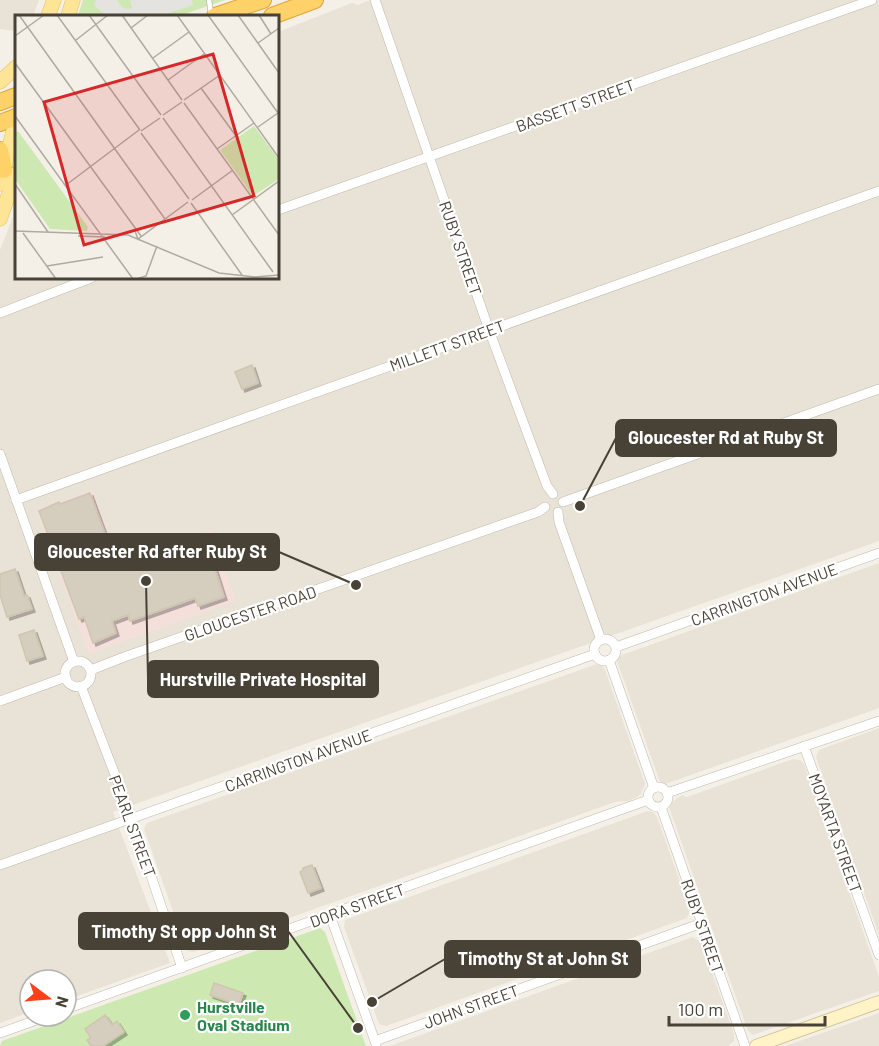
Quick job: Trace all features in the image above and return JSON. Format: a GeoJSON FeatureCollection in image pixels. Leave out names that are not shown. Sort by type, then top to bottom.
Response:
{"type":"FeatureCollection","features":[{"type":"Feature","properties":{"kind":"highway"},"geometry":{"type":"LineString","coordinates":[[216,15],[234,6],[263,0]]}},
{"type":"Feature","properties":{"kind":"highway"},"geometry":{"type":"LineString","coordinates":[[275,15],[315,0]]}},
{"type":"Feature","properties":{"kind":"highway"},"geometry":{"type":"LineString","coordinates":[[0,102],[15,96]]}},
{"type":"Feature","properties":{"kind":"highway"},"geometry":{"type":"LineString","coordinates":[[0,123],[15,118]]}},
{"type":"Feature","properties":{"kind":"highway"},"geometry":{"type":"LineString","coordinates":[[0,150],[7,176]]}},
{"type":"Feature","properties":{"kind":"main road"},"geometry":{"type":"LineString","coordinates":[[48,15],[54,0]]}},
{"type":"Feature","properties":{"kind":"main road"},"geometry":{"type":"LineString","coordinates":[[68,15],[74,0]]}},
{"type":"Feature","properties":{"kind":"main road"},"geometry":{"type":"LineString","coordinates":[[0,82],[15,68]]}},
{"type":"Feature","properties":{"kind":"main road"},"geometry":{"type":"LineString","coordinates":[[0,219],[15,124]]}},
{"type":"Feature","properties":{"kind":"street","name":"RUBY STREET"},"geometry":{"type":"LineString","coordinates":[[375,0],[489,330],[547,486],[553,494]]}},
{"type":"Feature","properties":{"kind":"street","name":"BASSETT STREET"},"geometry":{"type":"LineString","coordinates":[[279,210],[872,0]]}},
{"type":"Feature","properties":{"kind":"street","name":"MILLETT STREET"},"geometry":{"type":"LineString","coordinates":[[16,500],[879,191]]}},
{"type":"Feature","properties":{"kind":"street"},"geometry":{"type":"LineString","coordinates":[[3,310],[88,279]]}},
{"type":"Feature","properties":{"kind":"street"},"geometry":{"type":"LineString","coordinates":[[563,502],[879,389]]}},
{"type":"Feature","properties":{"kind":"street"},"geometry":{"type":"LineString","coordinates":[[0,454],[74,662]]}},
{"type":"Feature","properties":{"kind":"street"},"geometry":{"type":"LineString","coordinates":[[553,494],[560,497],[563,502],[558,512],[550,513],[545,507],[545,499],[553,494]]}},
{"type":"Feature","properties":{"kind":"street","name":"GLOUCESTER ROAD"},"geometry":{"type":"LineString","coordinates":[[91,670],[538,512],[545,507]]}},
{"type":"Feature","properties":{"kind":"street"},"geometry":{"type":"LineString","coordinates":[[558,512],[559,522],[602,640]]}},
{"type":"Feature","properties":{"kind":"street","name":"CARRINGTON AVENUE"},"geometry":{"type":"LineString","coordinates":[[616,647],[879,553]]}},
{"type":"Feature","properties":{"kind":"street"},"geometry":{"type":"LineString","coordinates":[[602,640],[610,640],[616,647],[616,652],[609,660],[599,659],[595,654],[595,645],[602,640]]}},
{"type":"Feature","properties":{"kind":"street","name":"CARRINGTON AVENUE"},"geometry":{"type":"LineString","coordinates":[[0,865],[595,654]]}},
{"type":"Feature","properties":{"kind":"street"},"geometry":{"type":"LineString","coordinates":[[609,660],[654,788]]}},
{"type":"Feature","properties":{"kind":"street"},"geometry":{"type":"LineString","coordinates":[[74,662],[86,663],[91,670],[88,682],[81,686],[70,684],[66,677],[66,669],[74,662]]}},
{"type":"Feature","properties":{"kind":"street"},"geometry":{"type":"LineString","coordinates":[[0,700],[66,677]]}},
{"type":"Feature","properties":{"kind":"street","name":"PEARL STREET"},"geometry":{"type":"LineString","coordinates":[[81,686],[132,819],[182,968]]}},
{"type":"Feature","properties":{"kind":"street"},"geometry":{"type":"LineString","coordinates":[[667,793],[879,721]]}},
{"type":"Feature","properties":{"kind":"street","name":"MOYARTA STREET"},"geometry":{"type":"LineString","coordinates":[[804,746],[879,955]]}},
{"type":"Feature","properties":{"kind":"street"},"geometry":{"type":"LineString","coordinates":[[661,787],[667,793],[666,802],[661,807],[654,806],[648,800],[649,792],[654,788],[661,787]]}},
{"type":"Feature","properties":{"kind":"street","name":"DORA STREET"},"geometry":{"type":"LineString","coordinates":[[78,1006],[648,800]]}},
{"type":"Feature","properties":{"kind":"street","name":"RUBY STREET"},"geometry":{"type":"LineString","coordinates":[[661,807],[746,1046]]}},
{"type":"Feature","properties":{"kind":"street"},"geometry":{"type":"LineString","coordinates":[[330,915],[376,1043]]}},
{"type":"Feature","properties":{"kind":"street","name":"JOHN STREET"},"geometry":{"type":"LineString","coordinates":[[376,1043],[702,923]]}},
{"type":"Feature","properties":{"kind":"street"},"geometry":{"type":"LineString","coordinates":[[756,1046],[879,1002]]}},
{"type":"Feature","properties":{"kind":"street"},"geometry":{"type":"LineString","coordinates":[[0,1033],[18,1027]]}},
{"type":"Feature","properties":{"kind":"lane"},"geometry":{"type":"LineString","coordinates":[[209,0],[214,15]]}},
{"type":"Feature","properties":{"kind":"shaded area"},"geometry":{"type":"Polygon","coordinates":[[[0,0],[39,0],[33,15],[15,15],[15,31],[0,29],[0,0]]]}},
{"type":"Feature","properties":{"kind":"shaded area"},"geometry":{"type":"Polygon","coordinates":[[[96,0],[117,0],[123,8],[128,9],[132,8],[130,1],[133,0],[192,0],[193,5],[163,15],[105,15],[94,5],[96,0]]]}},
{"type":"Feature","properties":{"kind":"shaded area"},"geometry":{"type":"Polygon","coordinates":[[[370,0],[879,0],[879,541],[113,812],[170,963],[78,996],[78,968],[18,968],[18,1016],[0,1023],[0,250],[15,212],[15,279],[279,279],[279,32],[352,3],[358,5],[370,0]]]}},
{"type":"Feature","properties":{"kind":"shaded area"},"geometry":{"type":"Polygon","coordinates":[[[93,490],[119,562],[211,529],[236,601],[88,654],[38,514],[41,508],[93,490]]]}},
{"type":"Feature","properties":{"kind":"shaded area"},"geometry":{"type":"Polygon","coordinates":[[[879,563],[879,708],[671,782],[665,784],[660,782],[617,661],[619,656],[879,563]]]}},
{"type":"Feature","properties":{"kind":"shaded area"},"geometry":{"type":"Polygon","coordinates":[[[597,664],[605,670],[645,784],[641,794],[637,797],[628,801],[615,802],[194,952],[187,951],[144,829],[147,823],[597,664]]]}},
{"type":"Feature","properties":{"kind":"shaded area"},"geometry":{"type":"Polygon","coordinates":[[[879,728],[879,935],[816,757],[819,750],[879,728]]]}},
{"type":"Feature","properties":{"kind":"shaded area"},"geometry":{"type":"Polygon","coordinates":[[[793,759],[800,760],[804,764],[879,977],[879,991],[753,1035],[748,1031],[669,807],[682,795],[687,797],[793,759]]]}},
{"type":"Feature","properties":{"kind":"shaded area"},"geometry":{"type":"Polygon","coordinates":[[[648,811],[653,812],[657,817],[689,907],[687,918],[386,1026],[379,1024],[344,927],[345,920],[648,811]]]}},
{"type":"Feature","properties":{"kind":"shaded area"},"geometry":{"type":"Polygon","coordinates":[[[693,937],[701,942],[734,1034],[734,1041],[728,1046],[390,1046],[693,937]]]}},
{"type":"Feature","properties":{"kind":"shaded area"},"geometry":{"type":"Polygon","coordinates":[[[879,1013],[879,1046],[785,1046],[834,1029],[879,1013]]]}},
{"type":"Feature","properties":{"kind":"green space"},"geometry":{"type":"Polygon","coordinates":[[[83,0],[225,0],[182,15],[78,15],[83,0]]]}},
{"type":"Feature","properties":{"kind":"green space"},"geometry":{"type":"Polygon","coordinates":[[[320,928],[325,932],[366,1046],[0,1046],[2,1041],[39,1028],[78,1028],[78,1014],[320,928]]]}},
{"type":"Feature","properties":{"kind":"building"},"geometry":{"type":"Polygon","coordinates":[[[252,365],[258,383],[242,389],[235,372],[252,365]]]}},
{"type":"Feature","properties":{"kind":"building"},"geometry":{"type":"Polygon","coordinates":[[[90,493],[117,567],[159,552],[164,555],[191,546],[190,543],[201,539],[202,542],[206,541],[224,597],[198,606],[195,598],[130,621],[128,615],[112,621],[116,633],[93,643],[84,617],[79,619],[55,555],[57,554],[51,537],[49,538],[39,511],[59,502],[60,504],[90,493]]]}},
{"type":"Feature","properties":{"kind":"building"},"geometry":{"type":"Polygon","coordinates":[[[15,569],[24,596],[27,595],[32,609],[7,617],[0,595],[0,574],[15,569]]]}},
{"type":"Feature","properties":{"kind":"building"},"geometry":{"type":"Polygon","coordinates":[[[34,630],[43,656],[27,661],[19,635],[34,630]]]}},
{"type":"Feature","properties":{"kind":"building"},"geometry":{"type":"Polygon","coordinates":[[[312,865],[321,888],[308,893],[300,872],[303,868],[312,865]]]}},
{"type":"Feature","properties":{"kind":"building"},"geometry":{"type":"Polygon","coordinates":[[[214,983],[243,993],[239,1005],[210,995],[214,983]]]}},
{"type":"Feature","properties":{"kind":"building"},"geometry":{"type":"Polygon","coordinates":[[[105,1015],[112,1025],[117,1021],[124,1032],[103,1046],[91,1046],[87,1040],[91,1038],[85,1029],[105,1015]]]}},
{"type":"Feature","properties":{"kind":"place","name":"Gloucester Rd at Ruby St"},"geometry":{"type":"Point","coordinates":[580,506]}},
{"type":"Feature","properties":{"kind":"place","name":"Hurstville Private Hospital"},"geometry":{"type":"Point","coordinates":[146,581]}},
{"type":"Feature","properties":{"kind":"place","name":"Gloucester Rd after Ruby St"},"geometry":{"type":"Point","coordinates":[356,585]}},
{"type":"Feature","properties":{"kind":"place","name":"Timothy St at John St"},"geometry":{"type":"Point","coordinates":[372,1002]}},
{"type":"Feature","properties":{"kind":"place","name":"Hurstville Oval Stadium"},"geometry":{"type":"Point","coordinates":[185,1015]}},
{"type":"Feature","properties":{"kind":"place","name":"Timothy St opp John St"},"geometry":{"type":"Point","coordinates":[358,1028]}}]}
